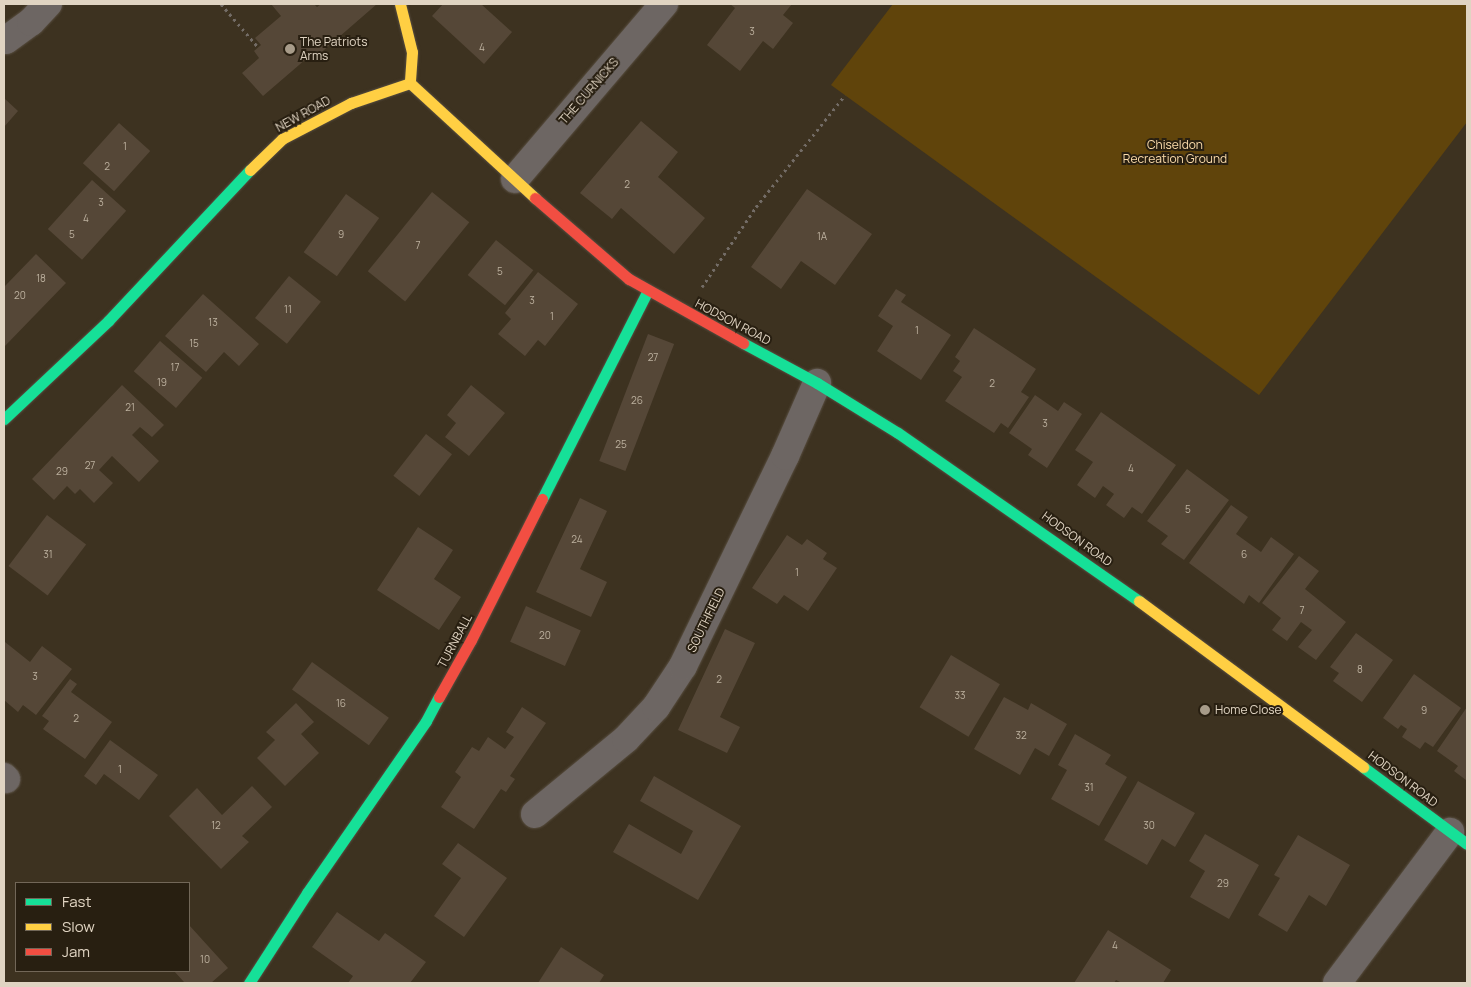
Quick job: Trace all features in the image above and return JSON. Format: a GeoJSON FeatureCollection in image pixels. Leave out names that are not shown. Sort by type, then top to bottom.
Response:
{"type":"FeatureCollection","features":[{"type":"Feature","properties":{"kind":"main road"},"geometry":{"type":"LineString","coordinates":[[400,4],[410,35],[412,52],[410,83],[602,258],[648,290]]}},
{"type":"Feature","properties":{"kind":"main road","name":"NEW ROAD"},"geometry":{"type":"LineString","coordinates":[[4,419],[108,321],[260,158],[282,140],[351,103],[410,83]]}},
{"type":"Feature","properties":{"kind":"main road","name":"HODSON ROAD"},"geometry":{"type":"LineString","coordinates":[[648,290],[685,312],[818,383],[898,433],[1028,520],[1282,705],[1459,838]]}},
{"type":"Feature","properties":{"kind":"main road","name":"TURNBALL"},"geometry":{"type":"LineString","coordinates":[[249,983],[280,933],[436,705],[471,640],[648,290]]}},
{"type":"Feature","properties":{"kind":"street"},"geometry":{"type":"LineString","coordinates":[[4,39],[6,40],[32,22],[48,4]]}},
{"type":"Feature","properties":{"kind":"street","name":"THE CURNICKS"},"geometry":{"type":"LineString","coordinates":[[515,179],[664,4]]}},
{"type":"Feature","properties":{"kind":"street","name":"SOUTHFIELD"},"geometry":{"type":"LineString","coordinates":[[535,814],[626,738],[656,707],[683,666],[785,456],[818,383]]}},
{"type":"Feature","properties":{"kind":"street"},"geometry":{"type":"LineString","coordinates":[[1337,983],[1459,838]]}},
{"type":"Feature","properties":{"kind":"path"},"geometry":{"type":"LineString","coordinates":[[221,4],[258,48]]}},
{"type":"Feature","properties":{"kind":"path"},"geometry":{"type":"LineString","coordinates":[[685,312],[756,207],[845,95]]}},
{"type":"Feature","properties":{"kind":"green space","name":"Chiseldon Recreation Ground"},"geometry":{"type":"Polygon","coordinates":[[[893,4],[1467,4],[1467,122],[1259,395],[831,85],[893,4]]]}},
{"type":"Feature","properties":{"kind":"building","name":"The Patriots Arms"},"geometry":{"type":"Polygon","coordinates":[[[271,4],[314,4],[317,7],[321,4],[377,4],[316,57],[313,53],[263,96],[242,73],[259,58],[254,51],[261,45],[255,38],[281,16],[271,4]]]}},
{"type":"Feature","properties":{"kind":"building"},"geometry":{"type":"Polygon","coordinates":[[[443,4],[481,4],[512,32],[484,64],[432,16],[443,4]]]}},
{"type":"Feature","properties":{"kind":"building"},"geometry":{"type":"Polygon","coordinates":[[[730,4],[792,4],[783,15],[793,23],[773,49],[763,41],[740,71],[707,45],[735,8],[730,4]]]}},
{"type":"Feature","properties":{"kind":"building"},"geometry":{"type":"Polygon","coordinates":[[[4,98],[18,111],[4,127],[4,98]]]}},
{"type":"Feature","properties":{"kind":"building"},"geometry":{"type":"Polygon","coordinates":[[[641,121],[678,152],[658,177],[705,218],[674,254],[621,208],[612,219],[580,193],[641,121]]]}},
{"type":"Feature","properties":{"kind":"building"},"geometry":{"type":"Polygon","coordinates":[[[119,123],[150,151],[114,191],[83,163],[119,123]]]}},
{"type":"Feature","properties":{"kind":"building"},"geometry":{"type":"Polygon","coordinates":[[[92,180],[126,211],[82,260],[48,229],[92,180]]]}},
{"type":"Feature","properties":{"kind":"building"},"geometry":{"type":"Polygon","coordinates":[[[807,189],[872,234],[835,285],[801,261],[781,289],[751,267],[807,189]]]}},
{"type":"Feature","properties":{"kind":"building"},"geometry":{"type":"Polygon","coordinates":[[[432,192],[469,222],[405,301],[368,271],[432,192]]]}},
{"type":"Feature","properties":{"kind":"building"},"geometry":{"type":"Polygon","coordinates":[[[346,194],[379,218],[337,276],[304,252],[346,194]]]}},
{"type":"Feature","properties":{"kind":"building"},"geometry":{"type":"Polygon","coordinates":[[[496,240],[533,270],[505,305],[468,275],[496,240]]]}},
{"type":"Feature","properties":{"kind":"building"},"geometry":{"type":"Polygon","coordinates":[[[36,254],[66,283],[4,347],[4,287],[36,254]]]}},
{"type":"Feature","properties":{"kind":"building"},"geometry":{"type":"Polygon","coordinates":[[[538,272],[578,304],[545,346],[538,340],[525,356],[498,334],[511,319],[505,313],[538,272]]]}},
{"type":"Feature","properties":{"kind":"building"},"geometry":{"type":"Polygon","coordinates":[[[289,276],[321,302],[287,344],[255,318],[289,276]]]}},
{"type":"Feature","properties":{"kind":"building"},"geometry":{"type":"Polygon","coordinates":[[[896,289],[906,295],[901,302],[951,335],[921,380],[877,351],[893,326],[878,316],[896,289]]]}},
{"type":"Feature","properties":{"kind":"building"},"geometry":{"type":"Polygon","coordinates":[[[203,294],[259,344],[239,366],[224,352],[206,372],[165,336],[203,294]]]}},
{"type":"Feature","properties":{"kind":"building"},"geometry":{"type":"Polygon","coordinates":[[[974,328],[1036,369],[1021,392],[1029,397],[1008,428],[1001,423],[994,433],[945,401],[962,377],[953,371],[960,361],[955,357],[974,328]]]}},
{"type":"Feature","properties":{"kind":"building"},"geometry":{"type":"Polygon","coordinates":[[[648,334],[674,344],[625,471],[599,461],[648,334]]]}},
{"type":"Feature","properties":{"kind":"building"},"geometry":{"type":"Polygon","coordinates":[[[160,341],[202,378],[176,408],[134,371],[160,341]]]}},
{"type":"Feature","properties":{"kind":"building"},"geometry":{"type":"Polygon","coordinates":[[[122,385],[164,425],[152,437],[140,427],[132,435],[159,461],[139,482],[112,456],[99,470],[113,483],[94,503],[80,489],[75,494],[67,486],[54,500],[32,479],[122,385]]]}},
{"type":"Feature","properties":{"kind":"building"},"geometry":{"type":"Polygon","coordinates":[[[471,385],[505,413],[469,456],[445,437],[456,423],[447,415],[471,385]]]}},
{"type":"Feature","properties":{"kind":"building"},"geometry":{"type":"Polygon","coordinates":[[[1035,395],[1058,411],[1064,402],[1082,414],[1047,468],[1028,455],[1032,449],[1009,433],[1035,395]]]}},
{"type":"Feature","properties":{"kind":"building"},"geometry":{"type":"Polygon","coordinates":[[[1101,412],[1176,465],[1142,514],[1132,507],[1124,518],[1106,505],[1114,494],[1103,486],[1095,498],[1077,485],[1093,462],[1075,450],[1101,412]]]}},
{"type":"Feature","properties":{"kind":"building"},"geometry":{"type":"Polygon","coordinates":[[[426,434],[452,454],[419,496],[393,476],[426,434]]]}},
{"type":"Feature","properties":{"kind":"building"},"geometry":{"type":"Polygon","coordinates":[[[1187,469],[1229,500],[1184,560],[1161,544],[1168,536],[1147,521],[1187,469]]]}},
{"type":"Feature","properties":{"kind":"building"},"geometry":{"type":"Polygon","coordinates":[[[580,498],[607,511],[580,569],[607,582],[591,617],[536,592],[580,498]]]}},
{"type":"Feature","properties":{"kind":"building"},"geometry":{"type":"Polygon","coordinates":[[[1231,505],[1248,517],[1236,534],[1261,552],[1271,537],[1294,554],[1259,603],[1249,595],[1244,604],[1189,563],[1231,505]]]}},
{"type":"Feature","properties":{"kind":"building"},"geometry":{"type":"Polygon","coordinates":[[[47,515],[86,544],[48,596],[8,566],[47,515]]]}},
{"type":"Feature","properties":{"kind":"building"},"geometry":{"type":"Polygon","coordinates":[[[418,527],[453,550],[434,579],[461,597],[439,630],[377,590],[418,527]]]}},
{"type":"Feature","properties":{"kind":"building"},"geometry":{"type":"Polygon","coordinates":[[[787,535],[802,545],[807,539],[827,553],[823,559],[837,568],[808,611],[784,595],[777,604],[752,588],[787,535]]]}},
{"type":"Feature","properties":{"kind":"building"},"geometry":{"type":"Polygon","coordinates":[[[1299,556],[1319,571],[1305,589],[1346,622],[1316,660],[1298,647],[1312,630],[1301,622],[1287,641],[1272,630],[1281,618],[1262,603],[1299,556]]]}},
{"type":"Feature","properties":{"kind":"building"},"geometry":{"type":"Polygon","coordinates":[[[526,606],[581,630],[565,666],[510,642],[526,606]]]}},
{"type":"Feature","properties":{"kind":"building"},"geometry":{"type":"Polygon","coordinates":[[[725,629],[755,643],[720,717],[740,727],[727,753],[678,730],[725,629]]]}},
{"type":"Feature","properties":{"kind":"building"},"geometry":{"type":"Polygon","coordinates":[[[1356,633],[1393,660],[1362,702],[1333,681],[1339,673],[1330,667],[1356,633]]]}},
{"type":"Feature","properties":{"kind":"building"},"geometry":{"type":"Polygon","coordinates":[[[5,642],[30,662],[42,646],[72,669],[36,715],[23,705],[18,712],[4,700],[5,642]]]}},
{"type":"Feature","properties":{"kind":"building"},"geometry":{"type":"Polygon","coordinates":[[[951,655],[1000,684],[968,737],[920,707],[951,655]]]}},
{"type":"Feature","properties":{"kind":"building"},"geometry":{"type":"Polygon","coordinates":[[[312,662],[389,718],[369,745],[292,690],[312,662]]]}},
{"type":"Feature","properties":{"kind":"building"},"geometry":{"type":"Polygon","coordinates":[[[1414,674],[1461,708],[1433,747],[1425,742],[1420,749],[1402,737],[1407,729],[1401,725],[1398,729],[1383,718],[1414,674]]]}},
{"type":"Feature","properties":{"kind":"building"},"geometry":{"type":"Polygon","coordinates":[[[70,679],[77,684],[71,692],[112,722],[85,759],[43,729],[49,721],[42,716],[70,679]]]}},
{"type":"Feature","properties":{"kind":"building"},"geometry":{"type":"Polygon","coordinates":[[[1004,697],[1028,710],[1031,703],[1067,724],[1049,756],[1035,748],[1020,775],[974,749],[1004,697]]]}},
{"type":"Feature","properties":{"kind":"building"},"geometry":{"type":"Polygon","coordinates":[[[296,703],[314,722],[301,734],[319,753],[285,786],[257,758],[275,740],[266,732],[296,703]]]}},
{"type":"Feature","properties":{"kind":"building"},"geometry":{"type":"Polygon","coordinates":[[[522,707],[546,723],[510,776],[515,779],[506,792],[501,789],[474,829],[441,807],[461,777],[455,772],[472,747],[479,751],[488,737],[505,749],[514,737],[506,732],[522,707]]]}},
{"type":"Feature","properties":{"kind":"building"},"geometry":{"type":"Polygon","coordinates":[[[1467,707],[1466,780],[1454,771],[1458,766],[1437,751],[1467,707]]]}},
{"type":"Feature","properties":{"kind":"building"},"geometry":{"type":"Polygon","coordinates":[[[1075,734],[1111,755],[1105,764],[1127,777],[1099,826],[1051,799],[1067,770],[1058,765],[1075,734]]]}},
{"type":"Feature","properties":{"kind":"building"},"geometry":{"type":"Polygon","coordinates":[[[110,740],[158,775],[139,800],[104,774],[96,785],[84,776],[110,740]]]}},
{"type":"Feature","properties":{"kind":"building"},"geometry":{"type":"Polygon","coordinates":[[[654,776],[741,826],[698,900],[613,852],[629,824],[681,854],[693,831],[640,801],[654,776]]]}},
{"type":"Feature","properties":{"kind":"building"},"geometry":{"type":"Polygon","coordinates":[[[1138,781],[1195,813],[1175,847],[1162,839],[1147,865],[1104,840],[1138,781]]]}},
{"type":"Feature","properties":{"kind":"building"},"geometry":{"type":"Polygon","coordinates":[[[252,786],[272,807],[242,836],[249,842],[221,869],[169,816],[197,788],[222,815],[252,786]]]}},
{"type":"Feature","properties":{"kind":"building"},"geometry":{"type":"Polygon","coordinates":[[[1205,834],[1259,865],[1229,919],[1190,897],[1205,871],[1189,861],[1205,834]]]}},
{"type":"Feature","properties":{"kind":"building"},"geometry":{"type":"Polygon","coordinates":[[[1298,835],[1350,865],[1326,906],[1309,895],[1287,932],[1258,915],[1280,878],[1274,875],[1298,835]]]}},
{"type":"Feature","properties":{"kind":"building"},"geometry":{"type":"Polygon","coordinates":[[[458,843],[507,878],[464,937],[434,916],[461,878],[442,864],[458,843]]]}},
{"type":"Feature","properties":{"kind":"building"},"geometry":{"type":"Polygon","coordinates":[[[337,912],[379,941],[385,933],[426,962],[410,983],[348,983],[353,976],[312,947],[337,912]]]}},
{"type":"Feature","properties":{"kind":"building"},"geometry":{"type":"Polygon","coordinates":[[[190,926],[228,968],[211,983],[182,983],[184,982],[175,972],[190,972],[190,926]]]}},
{"type":"Feature","properties":{"kind":"building"},"geometry":{"type":"Polygon","coordinates":[[[1108,930],[1171,970],[1163,983],[1122,983],[1116,980],[1114,983],[1074,983],[1108,930]]]}},
{"type":"Feature","properties":{"kind":"building"},"geometry":{"type":"Polygon","coordinates":[[[561,947],[604,975],[599,983],[538,983],[561,947]]]}},
{"type":"Feature","properties":{"kind":"traffic: fast"},"geometry":{"type":"LineString","coordinates":[[4,419],[108,321],[250,170]]}},
{"type":"Feature","properties":{"kind":"traffic: fast"},"geometry":{"type":"LineString","coordinates":[[542,499],[648,290]]}},
{"type":"Feature","properties":{"kind":"traffic: fast"},"geometry":{"type":"LineString","coordinates":[[743,343],[817,383],[898,433],[1139,601]]}},
{"type":"Feature","properties":{"kind":"traffic: fast"},"geometry":{"type":"LineString","coordinates":[[249,983],[307,893],[426,721],[439,697]]}},
{"type":"Feature","properties":{"kind":"traffic: fast"},"geometry":{"type":"LineString","coordinates":[[1363,767],[1467,844]]}},
{"type":"Feature","properties":{"kind":"traffic: slow"},"geometry":{"type":"LineString","coordinates":[[400,4],[412,52],[410,83]]}},
{"type":"Feature","properties":{"kind":"traffic: slow"},"geometry":{"type":"LineString","coordinates":[[410,83],[535,198]]}},
{"type":"Feature","properties":{"kind":"traffic: slow"},"geometry":{"type":"LineString","coordinates":[[250,170],[282,139],[351,103],[410,83]]}},
{"type":"Feature","properties":{"kind":"traffic: slow"},"geometry":{"type":"LineString","coordinates":[[1139,601],[1363,767]]}},
{"type":"Feature","properties":{"kind":"traffic: jam"},"geometry":{"type":"LineString","coordinates":[[535,198],[629,279],[743,343]]}},
{"type":"Feature","properties":{"kind":"traffic: jam"},"geometry":{"type":"LineString","coordinates":[[439,697],[471,640],[542,499]]}},
{"type":"Feature","properties":{"kind":"place","name":"The Patriots Arms"},"geometry":{"type":"Point","coordinates":[290,49]}},
{"type":"Feature","properties":{"kind":"place","name":"Home Close"},"geometry":{"type":"Point","coordinates":[1205,710]}}]}
